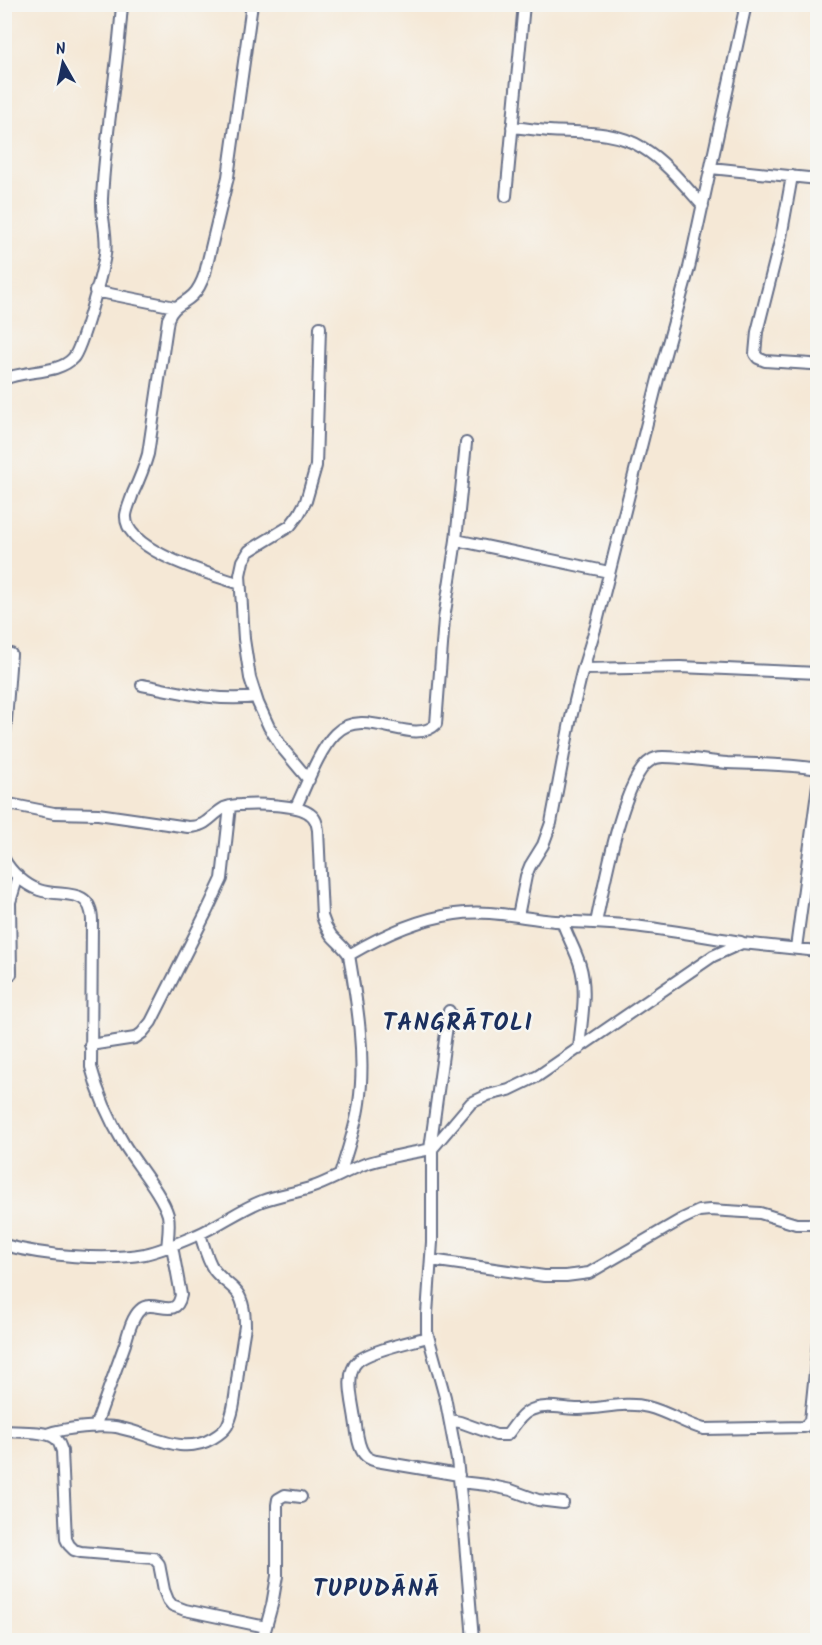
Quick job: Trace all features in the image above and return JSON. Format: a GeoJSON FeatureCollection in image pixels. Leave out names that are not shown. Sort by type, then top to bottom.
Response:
{"type":"FeatureCollection","features":[{"type":"Feature","properties":{"kind":"street"},"geometry":{"type":"LineString","coordinates":[[4,379],[53,369],[66,364],[74,357],[82,338],[105,254],[101,201],[122,4]]}},
{"type":"Feature","properties":{"kind":"street"},"geometry":{"type":"LineString","coordinates":[[240,584],[192,568],[160,554],[138,541],[126,519],[127,510],[148,454],[168,319],[175,307],[189,299],[201,285],[225,193],[252,4]]}},
{"type":"Feature","properties":{"kind":"street"},"geometry":{"type":"LineString","coordinates":[[506,196],[524,4]]}},
{"type":"Feature","properties":{"kind":"street"},"geometry":{"type":"LineString","coordinates":[[518,916],[526,876],[543,845],[551,823],[570,722],[583,669],[703,206],[746,4]]}},
{"type":"Feature","properties":{"kind":"street"},"geometry":{"type":"LineString","coordinates":[[512,127],[590,133],[630,141],[643,147],[657,158],[703,206]]}},
{"type":"Feature","properties":{"kind":"street"},"geometry":{"type":"LineString","coordinates":[[711,168],[818,179]]}},
{"type":"Feature","properties":{"kind":"street"},"geometry":{"type":"LineString","coordinates":[[792,176],[781,237],[757,332],[755,354],[765,362],[811,364]]}},
{"type":"Feature","properties":{"kind":"street"},"geometry":{"type":"LineString","coordinates":[[95,291],[175,307]]}},
{"type":"Feature","properties":{"kind":"street"},"geometry":{"type":"LineString","coordinates":[[309,780],[283,749],[269,727],[256,698],[250,678],[244,639],[240,575],[243,561],[249,551],[290,526],[303,507],[311,483],[316,466],[320,327]]}},
{"type":"Feature","properties":{"kind":"street"},"geometry":{"type":"LineString","coordinates":[[296,807],[328,742],[344,727],[366,723],[425,732],[436,724],[444,619],[456,540],[466,443]]}},
{"type":"Feature","properties":{"kind":"street"},"geometry":{"type":"LineString","coordinates":[[456,540],[609,572]]}},
{"type":"Feature","properties":{"kind":"street"},"geometry":{"type":"LineString","coordinates":[[4,747],[11,654]]}},
{"type":"Feature","properties":{"kind":"street"},"geometry":{"type":"LineString","coordinates":[[583,669],[712,668],[818,673]]}},
{"type":"Feature","properties":{"kind":"street"},"geometry":{"type":"LineString","coordinates":[[142,685],[200,696],[227,699],[256,698]]}},
{"type":"Feature","properties":{"kind":"street"},"geometry":{"type":"LineString","coordinates":[[596,923],[621,817],[635,779],[643,766],[650,761],[662,757],[793,765],[818,769]]}},
{"type":"Feature","properties":{"kind":"street"},"geometry":{"type":"LineString","coordinates":[[796,948],[818,785]]}},
{"type":"Feature","properties":{"kind":"street"},"geometry":{"type":"LineString","coordinates":[[4,803],[54,813],[84,813],[188,827],[203,825],[222,809],[230,806],[255,804],[296,807],[313,815],[317,823],[322,916],[333,938],[349,955],[360,1039],[360,1102],[340,1174]]}},
{"type":"Feature","properties":{"kind":"street"},"geometry":{"type":"LineString","coordinates":[[90,1045],[135,1038],[151,1022],[222,879],[230,806]]}},
{"type":"Feature","properties":{"kind":"street"},"geometry":{"type":"LineString","coordinates":[[4,859],[18,876],[31,886],[40,891],[77,896],[84,899],[92,910],[91,1067],[107,1111],[123,1143],[167,1214],[169,1247],[181,1295],[180,1302],[172,1308],[147,1306],[138,1311],[95,1427]]}},
{"type":"Feature","properties":{"kind":"street"},"geometry":{"type":"LineString","coordinates":[[11,974],[10,902],[18,876]]}},
{"type":"Feature","properties":{"kind":"street"},"geometry":{"type":"LineString","coordinates":[[349,955],[376,939],[431,918],[481,912],[642,927],[818,951]]}},
{"type":"Feature","properties":{"kind":"street"},"geometry":{"type":"LineString","coordinates":[[562,921],[582,976],[579,1049]]}},
{"type":"Feature","properties":{"kind":"street"},"geometry":{"type":"LineString","coordinates":[[4,1245],[22,1250],[77,1256],[119,1257],[146,1254],[200,1234],[262,1201],[311,1187],[379,1160],[431,1149],[471,1103],[479,1098],[525,1083],[579,1049],[713,956],[742,942]]}},
{"type":"Feature","properties":{"kind":"street"},"geometry":{"type":"LineString","coordinates":[[449,1011],[431,1149],[431,1260],[427,1314],[428,1337],[445,1397],[459,1479],[473,1641]]}},
{"type":"Feature","properties":{"kind":"street"},"geometry":{"type":"LineString","coordinates":[[431,1260],[544,1276],[581,1275],[589,1274],[699,1211],[760,1213],[796,1224],[818,1224]]}},
{"type":"Feature","properties":{"kind":"street"},"geometry":{"type":"LineString","coordinates":[[47,1434],[65,1429],[110,1426],[168,1444],[183,1446],[207,1442],[227,1427],[232,1411],[245,1316],[241,1299],[236,1291],[210,1264],[200,1234]]}},
{"type":"Feature","properties":{"kind":"street"},"geometry":{"type":"LineString","coordinates":[[428,1337],[372,1354],[356,1363],[352,1372],[350,1398],[355,1413],[359,1444],[364,1454],[369,1459],[511,1490],[538,1500],[563,1503]]}},
{"type":"Feature","properties":{"kind":"street"},"geometry":{"type":"LineString","coordinates":[[450,1420],[502,1436],[507,1435],[527,1411],[537,1408],[576,1409],[629,1404],[649,1407],[704,1429],[804,1427],[810,1421],[818,1342]]}},
{"type":"Feature","properties":{"kind":"street"},"geometry":{"type":"LineString","coordinates":[[4,1431],[47,1434],[59,1442],[62,1451],[66,1539],[74,1550],[91,1554],[154,1558],[159,1564],[164,1590],[172,1605],[185,1610],[266,1627]]}},
{"type":"Feature","properties":{"kind":"street"},"geometry":{"type":"LineString","coordinates":[[262,1641],[277,1576],[278,1499],[285,1495],[301,1497]]}},
{"type":"Feature","properties":{"kind":"district","name":"TANGRĀTOLI"},"geometry":{"type":"Point","coordinates":[458,1022]}},
{"type":"Feature","properties":{"kind":"district","name":"TUPUDĀNĀ"},"geometry":{"type":"Point","coordinates":[377,1588]}}]}
